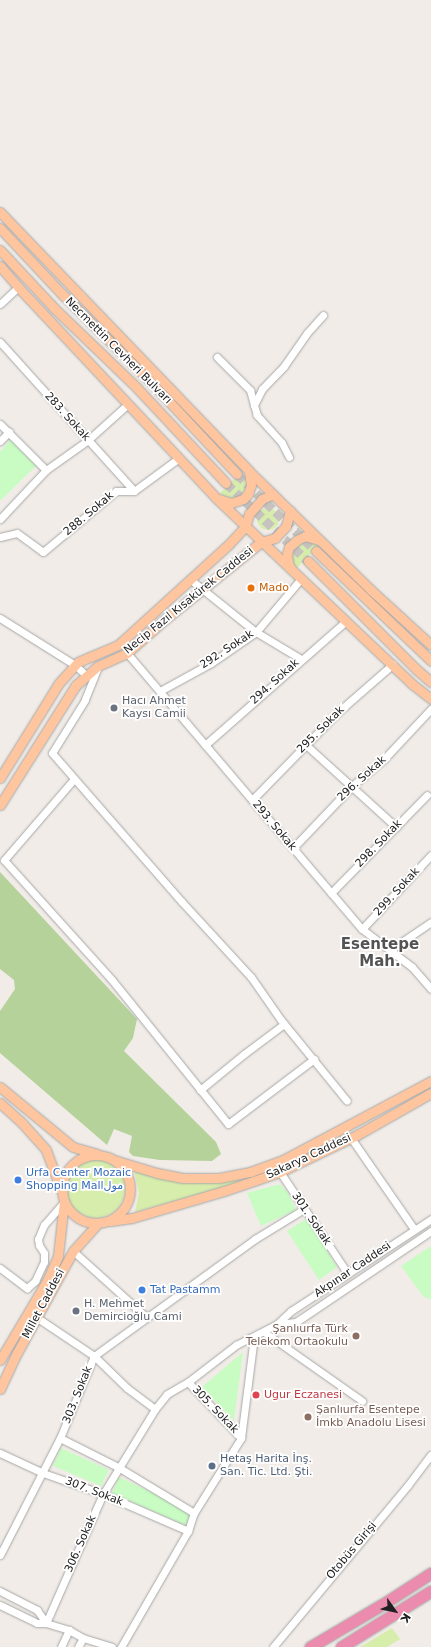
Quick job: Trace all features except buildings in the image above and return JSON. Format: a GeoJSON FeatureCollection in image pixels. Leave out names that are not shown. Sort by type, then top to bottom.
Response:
{"type":"FeatureCollection","features":[{"type":"Feature","properties":{"kind":"highway"},"geometry":{"type":"LineString","coordinates":[[310,1647],[383,1604],[431,1573]]}},
{"type":"Feature","properties":{"kind":"highway"},"geometry":{"type":"LineString","coordinates":[[340,1647],[431,1591]]}},
{"type":"Feature","properties":{"kind":"main road"},"geometry":{"type":"LineString","coordinates":[[0,212],[249,471],[324,542],[371,590],[431,645]]}},
{"type":"Feature","properties":{"kind":"main road","name":"Necmettin Cevheri Bulvarı"},"geometry":{"type":"LineString","coordinates":[[0,228],[63,295],[148,379],[237,474]]}},
{"type":"Feature","properties":{"kind":"main road","name":"Necmettin Cevheri Bulvarı"},"geometry":{"type":"LineString","coordinates":[[0,250],[54,308],[136,388],[226,483]]}},
{"type":"Feature","properties":{"kind":"main road"},"geometry":{"type":"LineString","coordinates":[[0,266],[216,498],[300,580],[431,700]]}},
{"type":"Feature","properties":{"kind":"main road"},"geometry":{"type":"LineString","coordinates":[[216,498],[223,502],[231,503],[243,499],[248,494],[251,485],[249,471]]}},
{"type":"Feature","properties":{"kind":"main road","name":"Necip Fazıl Kısakürek Caddesi"},"geometry":{"type":"LineString","coordinates":[[0,778],[58,683],[75,665],[78,662],[118,645],[229,544],[245,527],[249,514],[262,499],[273,494]]}},
{"type":"Feature","properties":{"kind":"main road","name":"Necip Fazıl Kısakürek Caddesi"},"geometry":{"type":"LineString","coordinates":[[0,805],[76,685],[98,666],[127,653],[262,542],[275,538],[286,526],[290,510]]}},
{"type":"Feature","properties":{"kind":"main road"},"geometry":{"type":"LineString","coordinates":[[293,572],[288,563],[286,554],[289,547],[297,540],[305,536],[324,542]]}},
{"type":"Feature","properties":{"kind":"main road"},"geometry":{"type":"LineString","coordinates":[[316,551],[431,661]]}},
{"type":"Feature","properties":{"kind":"main road"},"geometry":{"type":"LineString","coordinates":[[308,561],[416,669],[431,682]]}},
{"type":"Feature","properties":{"kind":"main road","name":"Sakarya Caddesi"},"geometry":{"type":"LineString","coordinates":[[114,1160],[157,1173],[183,1178],[219,1178],[250,1172],[275,1163],[431,1081]]}},
{"type":"Feature","properties":{"kind":"main road"},"geometry":{"type":"LineString","coordinates":[[0,1087],[73,1147],[114,1160],[122,1167],[128,1176],[130,1192],[126,1207],[119,1215],[110,1221],[97,1224],[86,1222],[77,1218],[64,1202],[62,1192],[46,1150],[22,1123],[0,1103]]}},
{"type":"Feature","properties":{"kind":"main road","name":"Sakarya Caddesi"},"geometry":{"type":"LineString","coordinates":[[110,1221],[132,1218],[224,1191],[280,1172],[351,1138],[431,1093]]}},
{"type":"Feature","properties":{"kind":"main road"},"geometry":{"type":"LineString","coordinates":[[62,1192],[66,1173],[72,1165],[80,1159],[100,1155]]}},
{"type":"Feature","properties":{"kind":"main road","name":"Millet Caddesi"},"geometry":{"type":"LineString","coordinates":[[0,1360],[47,1281],[58,1256],[64,1202]]}},
{"type":"Feature","properties":{"kind":"main road","name":"Millet Caddesi"},"geometry":{"type":"LineString","coordinates":[[0,1389],[17,1353],[38,1318],[73,1251],[97,1224]]}},
{"type":"Feature","properties":{"kind":"street"},"geometry":{"type":"LineString","coordinates":[[0,304],[18,287]]}},
{"type":"Feature","properties":{"kind":"street"},"geometry":{"type":"LineString","coordinates":[[254,405],[262,390],[284,366],[307,333],[323,315]]}},
{"type":"Feature","properties":{"kind":"street","name":"283. Sokak"},"geometry":{"type":"LineString","coordinates":[[0,342],[134,491]]}},
{"type":"Feature","properties":{"kind":"street"},"geometry":{"type":"LineString","coordinates":[[217,357],[250,390],[257,415],[282,443],[288,457]]}},
{"type":"Feature","properties":{"kind":"street"},"geometry":{"type":"LineString","coordinates":[[0,518],[46,470],[88,440],[128,404]]}},
{"type":"Feature","properties":{"kind":"street"},"geometry":{"type":"LineString","coordinates":[[0,424],[46,470]]}},
{"type":"Feature","properties":{"kind":"street"},"geometry":{"type":"LineString","coordinates":[[0,441],[9,432]]}},
{"type":"Feature","properties":{"kind":"street"},"geometry":{"type":"LineString","coordinates":[[134,491],[179,458]]}},
{"type":"Feature","properties":{"kind":"street","name":"288. Sokak"},"geometry":{"type":"LineString","coordinates":[[0,537],[17,533],[43,552],[116,491],[134,491]]}},
{"type":"Feature","properties":{"kind":"street"},"geometry":{"type":"LineString","coordinates":[[190,580],[256,632],[301,659]]}},
{"type":"Feature","properties":{"kind":"street","name":"292. Sokak"},"geometry":{"type":"LineString","coordinates":[[160,691],[211,663],[256,632],[300,580]]}},
{"type":"Feature","properties":{"kind":"street"},"geometry":{"type":"LineString","coordinates":[[0,618],[75,665],[87,676]]}},
{"type":"Feature","properties":{"kind":"street","name":"294. Sokak"},"geometry":{"type":"LineString","coordinates":[[205,745],[346,621]]}},
{"type":"Feature","properties":{"kind":"street","name":"293. Sokak"},"geometry":{"type":"LineString","coordinates":[[127,653],[362,929],[412,967],[431,989]]}},
{"type":"Feature","properties":{"kind":"street","name":"295. Sokak"},"geometry":{"type":"LineString","coordinates":[[252,800],[338,712],[393,664]]}},
{"type":"Feature","properties":{"kind":"street"},"geometry":{"type":"LineString","coordinates":[[98,666],[85,700],[52,753],[251,977],[284,1024],[347,1101]]}},
{"type":"Feature","properties":{"kind":"street","name":"296. Sokak"},"geometry":{"type":"LineString","coordinates":[[292,848],[352,786],[384,759],[431,709]]}},
{"type":"Feature","properties":{"kind":"street"},"geometry":{"type":"LineString","coordinates":[[306,745],[396,827]]}},
{"type":"Feature","properties":{"kind":"street"},"geometry":{"type":"LineString","coordinates":[[74,779],[4,860],[112,980],[228,1124],[314,1059]]}},
{"type":"Feature","properties":{"kind":"street","name":"298. Sokak"},"geometry":{"type":"LineString","coordinates":[[331,893],[427,795]]}},
{"type":"Feature","properties":{"kind":"street","name":"299. Sokak"},"geometry":{"type":"LineString","coordinates":[[362,929],[431,855]]}},
{"type":"Feature","properties":{"kind":"street"},"geometry":{"type":"LineString","coordinates":[[390,950],[431,922]]}},
{"type":"Feature","properties":{"kind":"street"},"geometry":{"type":"LineString","coordinates":[[200,1090],[284,1024]]}},
{"type":"Feature","properties":{"kind":"street"},"geometry":{"type":"LineString","coordinates":[[351,1138],[414,1229]]}},
{"type":"Feature","properties":{"kind":"street","name":"301. Sokak"},"geometry":{"type":"LineString","coordinates":[[275,1163],[348,1274]]}},
{"type":"Feature","properties":{"kind":"street"},"geometry":{"type":"LineString","coordinates":[[0,1268],[27,1288],[35,1280],[44,1262],[44,1253],[39,1245],[38,1239],[44,1225],[64,1202]]}},
{"type":"Feature","properties":{"kind":"street","name":"303. Sokak"},"geometry":{"type":"LineString","coordinates":[[0,1555],[60,1438],[94,1356],[255,1239],[304,1209]]}},
{"type":"Feature","properties":{"kind":"street","name":"Akpınar Caddesi"},"geometry":{"type":"LineString","coordinates":[[155,1408],[167,1394],[188,1382],[236,1345],[277,1324],[291,1311],[431,1219]]}},
{"type":"Feature","properties":{"kind":"street","name":"Akpınar Caddesi"},"geometry":{"type":"LineString","coordinates":[[277,1324],[296,1322],[431,1231]]}},
{"type":"Feature","properties":{"kind":"street"},"geometry":{"type":"LineString","coordinates":[[73,1251],[146,1317]]}},
{"type":"Feature","properties":{"kind":"street"},"geometry":{"type":"LineString","coordinates":[[28,1312],[94,1356],[127,1388],[155,1408]]}},
{"type":"Feature","properties":{"kind":"street"},"geometry":{"type":"LineString","coordinates":[[264,1332],[362,1401]]}},
{"type":"Feature","properties":{"kind":"street"},"geometry":{"type":"LineString","coordinates":[[121,1647],[188,1531],[194,1513],[241,1438],[254,1337]]}},
{"type":"Feature","properties":{"kind":"street","name":"305. Sokak"},"geometry":{"type":"LineString","coordinates":[[188,1382],[241,1438]]}},
{"type":"Feature","properties":{"kind":"street","name":"306. Sokak"},"geometry":{"type":"LineString","coordinates":[[46,1623],[103,1494],[155,1408]]}},
{"type":"Feature","properties":{"kind":"street"},"geometry":{"type":"LineString","coordinates":[[60,1438],[118,1467],[194,1513]]}},
{"type":"Feature","properties":{"kind":"street","name":"307. Sokak"},"geometry":{"type":"LineString","coordinates":[[0,1453],[43,1472],[103,1494],[188,1531]]}},
{"type":"Feature","properties":{"kind":"street","name":"Otobüs Girişi"},"geometry":{"type":"LineString","coordinates":[[273,1647],[431,1455]]}},
{"type":"Feature","properties":{"kind":"street"},"geometry":{"type":"LineString","coordinates":[[419,1470],[431,1464]]}},
{"type":"Feature","properties":{"kind":"street"},"geometry":{"type":"LineString","coordinates":[[0,1591],[37,1610],[46,1623]]}},
{"type":"Feature","properties":{"kind":"street"},"geometry":{"type":"LineString","coordinates":[[0,1605],[37,1623],[46,1623],[69,1630],[83,1638],[112,1647]]}},
{"type":"Feature","properties":{"kind":"street"},"geometry":{"type":"LineString","coordinates":[[61,1647],[69,1630]]}},
{"type":"Feature","properties":{"kind":"street"},"geometry":{"type":"LineString","coordinates":[[78,1647],[83,1638]]}},
{"type":"Feature","properties":{"kind":"green space"},"geometry":{"type":"Polygon","coordinates":[[[11,439],[37,465],[0,501],[0,452],[11,439]]]}},
{"type":"Feature","properties":{"kind":"green space"},"geometry":{"type":"Polygon","coordinates":[[[242,472],[246,480],[245,489],[243,492],[232,499],[225,497],[220,493],[242,472]]]}},
{"type":"Feature","properties":{"kind":"green space"},"geometry":{"type":"Polygon","coordinates":[[[268,508],[276,511],[279,519],[276,527],[268,530],[260,527],[257,519],[260,511],[268,508]]]}},
{"type":"Feature","properties":{"kind":"green space"},"geometry":{"type":"Polygon","coordinates":[[[308,540],[318,546],[297,568],[292,561],[293,550],[300,542],[308,540]]]}},
{"type":"Feature","properties":{"kind":"green space"},"geometry":{"type":"Polygon","coordinates":[[[0,872],[137,1019],[133,1038],[124,1051],[216,1142],[221,1154],[212,1161],[160,1160],[133,1156],[129,1152],[132,1136],[114,1129],[107,1145],[0,1053],[0,1011],[15,989],[14,980],[0,969],[0,872]]]}},
{"type":"Feature","properties":{"kind":"green space"},"geometry":{"type":"Polygon","coordinates":[[[96,1160],[112,1165],[120,1173],[125,1189],[120,1205],[112,1213],[96,1218],[80,1213],[72,1205],[67,1189],[72,1173],[80,1165],[96,1160]]]}},
{"type":"Feature","properties":{"kind":"green space"},"geometry":{"type":"Polygon","coordinates":[[[134,1170],[174,1181],[249,1180],[135,1212],[139,1193],[134,1170]]]}},
{"type":"Feature","properties":{"kind":"green space"},"geometry":{"type":"Polygon","coordinates":[[[281,1185],[288,1193],[296,1210],[261,1226],[247,1193],[281,1185]]]}},
{"type":"Feature","properties":{"kind":"green space"},"geometry":{"type":"Polygon","coordinates":[[[306,1219],[337,1267],[319,1280],[287,1231],[306,1219]]]}},
{"type":"Feature","properties":{"kind":"green space"},"geometry":{"type":"Polygon","coordinates":[[[431,1246],[431,1300],[423,1296],[401,1266],[431,1246]]]}},
{"type":"Feature","properties":{"kind":"green space"},"geometry":{"type":"Polygon","coordinates":[[[243,1352],[234,1421],[202,1387],[243,1352]]]}},
{"type":"Feature","properties":{"kind":"green space"},"geometry":{"type":"Polygon","coordinates":[[[61,1448],[109,1470],[101,1486],[53,1466],[61,1448]]]}},
{"type":"Feature","properties":{"kind":"green space"},"geometry":{"type":"Polygon","coordinates":[[[119,1477],[194,1513],[187,1526],[112,1493],[119,1477]]]}},
{"type":"Feature","properties":{"kind":"green space"},"geometry":{"type":"Polygon","coordinates":[[[392,1628],[400,1639],[387,1647],[360,1647],[392,1628]]]}},
{"type":"Feature","properties":{"kind":"tunnel"},"geometry":{"type":"LineString","coordinates":[[237,474],[316,551]]}},
{"type":"Feature","properties":{"kind":"tunnel"},"geometry":{"type":"LineString","coordinates":[[226,483],[308,561]]}},
{"type":"Feature","properties":{"kind":"place","name":"Mado"},"geometry":{"type":"Point","coordinates":[251,588]}},
{"type":"Feature","properties":{"kind":"place","name":"Hacı Ahmet Kaysı Camii"},"geometry":{"type":"Point","coordinates":[114,708]}},
{"type":"Feature","properties":{"kind":"place","name":"Urfa Center Mozaic Shopping Mallمول"},"geometry":{"type":"Point","coordinates":[18,1180]}},
{"type":"Feature","properties":{"kind":"place","name":"Tat Pastamm"},"geometry":{"type":"Point","coordinates":[142,1290]}},
{"type":"Feature","properties":{"kind":"place","name":"H. Mehmet Demircioğlu Cami"},"geometry":{"type":"Point","coordinates":[76,1311]}},
{"type":"Feature","properties":{"kind":"place","name":"Şanlıurfa Türk Telekom Ortaokulu"},"geometry":{"type":"Point","coordinates":[356,1336]}},
{"type":"Feature","properties":{"kind":"place","name":"Ugur Eczanesi"},"geometry":{"type":"Point","coordinates":[256,1395]}},
{"type":"Feature","properties":{"kind":"place","name":"Şanlıurfa Esentepe İmkb Anadolu Lisesi"},"geometry":{"type":"Point","coordinates":[308,1417]}},
{"type":"Feature","properties":{"kind":"place","name":"Hetaş Harita İnş. San. Tic. Ltd. Şti."},"geometry":{"type":"Point","coordinates":[212,1466]}},
{"type":"Feature","properties":{"kind":"district","name":"Esentepe Mah."},"geometry":{"type":"Point","coordinates":[380,952]}}]}
